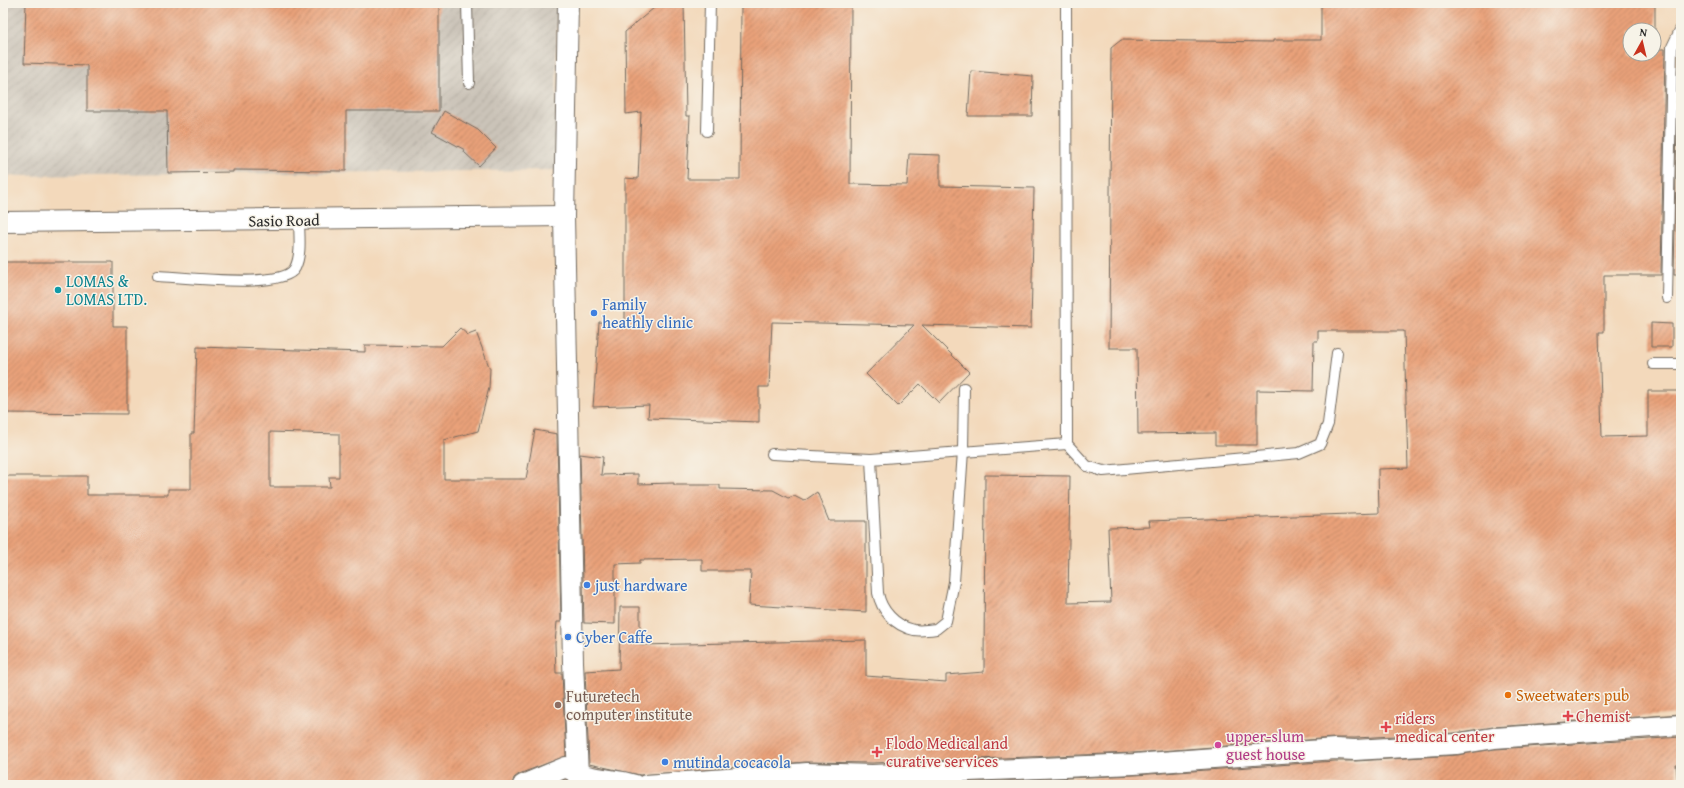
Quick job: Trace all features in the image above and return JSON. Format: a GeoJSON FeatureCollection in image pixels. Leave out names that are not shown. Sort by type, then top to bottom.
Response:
{"type":"FeatureCollection","features":[{"type":"Feature","properties":{"kind":"street"},"geometry":{"type":"LineString","coordinates":[[568,3],[564,216],[572,662],[578,775]]}},
{"type":"Feature","properties":{"kind":"street","name":"Sasio Road"},"geometry":{"type":"LineString","coordinates":[[3,222],[564,216]]}},
{"type":"Feature","properties":{"kind":"street"},"geometry":{"type":"LineString","coordinates":[[646,785],[807,773],[872,775],[1134,764],[1335,749],[1355,750],[1456,744],[1494,738],[1681,725]]}},
{"type":"Feature","properties":{"kind":"street"},"geometry":{"type":"LineString","coordinates":[[523,785],[566,767],[578,775],[627,784]]}},
{"type":"Feature","properties":{"kind":"lane"},"geometry":{"type":"LineString","coordinates":[[467,3],[469,83]]}},
{"type":"Feature","properties":{"kind":"lane"},"geometry":{"type":"LineString","coordinates":[[707,130],[710,3]]}},
{"type":"Feature","properties":{"kind":"lane"},"geometry":{"type":"LineString","coordinates":[[1066,3],[1068,444],[1087,466],[1103,472],[1300,454],[1320,444],[1328,424],[1337,353]]}},
{"type":"Feature","properties":{"kind":"lane"},"geometry":{"type":"LineString","coordinates":[[1667,298],[1671,62],[1672,47],[1681,28]]}},
{"type":"Feature","properties":{"kind":"lane"},"geometry":{"type":"LineString","coordinates":[[158,276],[255,281],[285,278],[295,268],[299,250],[299,220]]}},
{"type":"Feature","properties":{"kind":"lane"},"geometry":{"type":"LineString","coordinates":[[1653,364],[1681,364]]}},
{"type":"Feature","properties":{"kind":"lane"},"geometry":{"type":"LineString","coordinates":[[871,459],[880,603],[894,621],[914,630],[936,629],[946,621],[954,582],[963,451],[964,388]]}},
{"type":"Feature","properties":{"kind":"lane"},"geometry":{"type":"LineString","coordinates":[[772,454],[871,459],[1068,444]]}},
{"type":"Feature","properties":{"kind":"shaded area"},"geometry":{"type":"Polygon","coordinates":[[[3,3],[557,3],[556,170],[3,176],[3,3]]]}},
{"type":"Feature","properties":{"kind":"building"},"geometry":{"type":"Polygon","coordinates":[[[26,3],[439,3],[439,111],[346,111],[346,171],[233,170],[233,172],[168,173],[167,111],[87,111],[87,65],[24,63],[26,3]]]}},
{"type":"Feature","properties":{"kind":"building"},"geometry":{"type":"Polygon","coordinates":[[[660,3],[684,3],[686,116],[690,116],[687,179],[740,179],[741,3],[851,3],[850,184],[907,185],[909,154],[940,155],[940,186],[1034,188],[1031,328],[922,325],[969,372],[939,403],[920,384],[898,406],[866,374],[914,325],[772,322],[769,387],[759,387],[759,422],[648,418],[649,405],[593,407],[599,322],[625,324],[625,178],[638,179],[641,112],[626,114],[625,32],[660,3]]]}},
{"type":"Feature","properties":{"kind":"building"},"geometry":{"type":"Polygon","coordinates":[[[1321,3],[1655,3],[1655,22],[1622,22],[1622,62],[1662,62],[1662,49],[1665,49],[1661,275],[1604,275],[1604,332],[1599,332],[1602,437],[1648,436],[1648,391],[1681,391],[1681,714],[1493,727],[1455,733],[1334,738],[1133,753],[872,763],[806,762],[640,775],[589,764],[585,671],[619,669],[620,607],[640,607],[640,645],[866,640],[866,676],[946,682],[946,675],[984,672],[985,475],[1070,476],[1068,603],[1111,602],[1108,528],[1150,527],[1149,521],[1379,513],[1378,469],[1408,468],[1404,331],[1318,331],[1318,341],[1314,341],[1313,391],[1257,390],[1257,445],[1215,445],[1215,433],[1138,434],[1137,348],[1109,348],[1111,48],[1121,40],[1273,42],[1273,40],[1321,40],[1321,3]]]}},
{"type":"Feature","properties":{"kind":"building"},"geometry":{"type":"Polygon","coordinates":[[[1678,69],[1681,69],[1681,275],[1674,275],[1678,69]]]}},
{"type":"Feature","properties":{"kind":"building"},"geometry":{"type":"Polygon","coordinates":[[[971,71],[1033,76],[1032,116],[968,116],[971,71]]]}},
{"type":"Feature","properties":{"kind":"building"},"geometry":{"type":"Polygon","coordinates":[[[444,111],[478,130],[496,148],[479,166],[464,152],[465,150],[432,132],[444,111]]]}},
{"type":"Feature","properties":{"kind":"building"},"geometry":{"type":"Polygon","coordinates":[[[3,262],[113,262],[113,326],[127,326],[127,414],[3,413],[3,262]]]}},
{"type":"Feature","properties":{"kind":"building"},"geometry":{"type":"Polygon","coordinates":[[[1651,323],[1672,324],[1672,347],[1651,347],[1651,323]]]}},
{"type":"Feature","properties":{"kind":"building"},"geometry":{"type":"Polygon","coordinates":[[[460,328],[468,335],[476,332],[490,369],[489,388],[478,431],[444,440],[444,479],[526,479],[535,430],[557,434],[561,622],[557,622],[555,643],[556,673],[562,673],[566,756],[519,774],[514,778],[512,785],[3,785],[3,476],[87,476],[87,495],[168,495],[168,489],[191,489],[191,433],[194,433],[197,347],[365,352],[365,345],[442,346],[460,328]],[[270,432],[270,487],[330,487],[329,477],[339,477],[339,434],[270,432]]]}},
{"type":"Feature","properties":{"kind":"building"},"geometry":{"type":"Polygon","coordinates":[[[580,454],[603,457],[601,475],[638,474],[638,484],[674,483],[674,485],[720,485],[720,489],[773,490],[788,498],[794,496],[804,501],[817,492],[829,521],[866,521],[866,612],[749,605],[751,571],[702,571],[702,559],[640,560],[640,563],[615,564],[615,624],[584,623],[580,454]]]}},
{"type":"Feature","properties":{"kind":"building"},"geometry":{"type":"Polygon","coordinates":[[[1681,737],[1681,765],[1676,765],[1678,785],[908,785],[1135,775],[1335,761],[1457,755],[1495,749],[1681,737]]]}},
{"type":"Feature","properties":{"kind":"building"},"geometry":{"type":"Polygon","coordinates":[[[565,780],[572,785],[553,785],[565,780]]]}},
{"type":"Feature","properties":{"kind":"place","name":"LOMAS & LOMAS LTD."},"geometry":{"type":"Point","coordinates":[58,290]}},
{"type":"Feature","properties":{"kind":"place","name":"Family heathly clinic"},"geometry":{"type":"Point","coordinates":[594,313]}},
{"type":"Feature","properties":{"kind":"place","name":"just hardware"},"geometry":{"type":"Point","coordinates":[587,585]}},
{"type":"Feature","properties":{"kind":"place","name":"Cyber Caffe"},"geometry":{"type":"Point","coordinates":[568,637]}},
{"type":"Feature","properties":{"kind":"place","name":"Sweetwaters pub"},"geometry":{"type":"Point","coordinates":[1508,695]}},
{"type":"Feature","properties":{"kind":"place","name":"Futuretech computer institute"},"geometry":{"type":"Point","coordinates":[558,705]}},
{"type":"Feature","properties":{"kind":"place","name":"Chemist"},"geometry":{"type":"Point","coordinates":[1568,716]}},
{"type":"Feature","properties":{"kind":"place","name":"riders medical center"},"geometry":{"type":"Point","coordinates":[1386,727]}},
{"type":"Feature","properties":{"kind":"place","name":"upper-slum guest house"},"geometry":{"type":"Point","coordinates":[1218,745]}},
{"type":"Feature","properties":{"kind":"place","name":"Flodo Medical and curative services"},"geometry":{"type":"Point","coordinates":[877,752]}},
{"type":"Feature","properties":{"kind":"place","name":"mutinda cocacola"},"geometry":{"type":"Point","coordinates":[665,762]}}]}
